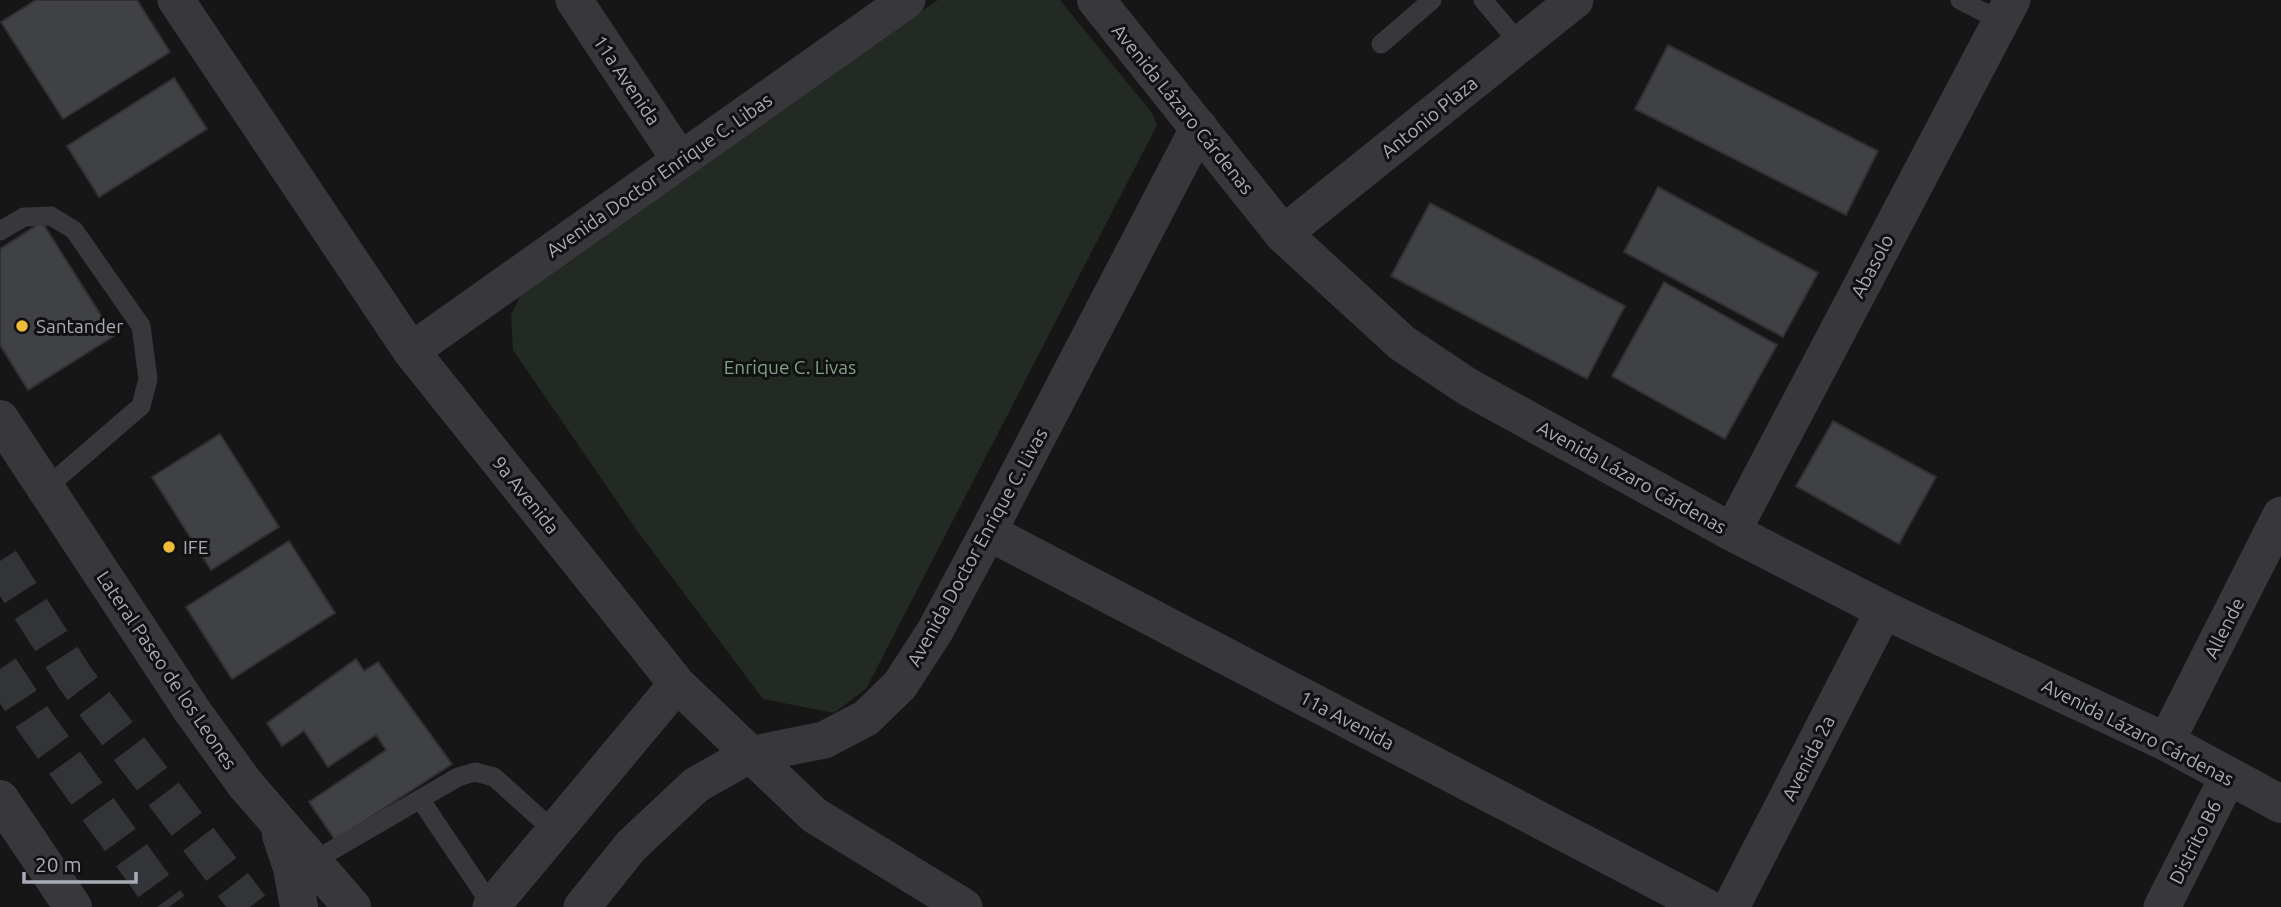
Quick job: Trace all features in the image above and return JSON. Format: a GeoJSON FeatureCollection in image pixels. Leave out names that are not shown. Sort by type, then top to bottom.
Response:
{"type":"FeatureCollection","features":[{"type":"Feature","properties":{"kind":"street","name":"9a Avenida"},"geometry":{"type":"LineString","coordinates":[[176,0],[411,351],[677,684],[814,815],[964,907]]}},
{"type":"Feature","properties":{"kind":"street","name":"11a Avenida"},"geometry":{"type":"LineString","coordinates":[[574,0],[680,160]]}},
{"type":"Feature","properties":{"kind":"street","name":"Avenida Doctor Enrique C. Libas"},"geometry":{"type":"LineString","coordinates":[[411,351],[908,0]]}},
{"type":"Feature","properties":{"kind":"street","name":"Avenida Lázaro Cárdenas"},"geometry":{"type":"LineString","coordinates":[[1096,0],[1283,234],[1402,343],[1468,387],[1732,532],[1884,610],[2166,742],[2281,804]]}},
{"type":"Feature","properties":{"kind":"street","name":"Antonio Plaza"},"geometry":{"type":"LineString","coordinates":[[1283,234],[1575,0]]}},
{"type":"Feature","properties":{"kind":"street","name":"Abasolo"},"geometry":{"type":"LineString","coordinates":[[1732,532],[2007,10]]}},
{"type":"Feature","properties":{"kind":"street","name":"Avenida Doctor Enrique C. Livas"},"geometry":{"type":"LineString","coordinates":[[582,907],[631,846],[696,785],[749,755],[824,740],[866,718],[900,685],[935,631],[988,533],[1199,127]]}},
{"type":"Feature","properties":{"kind":"street","name":"Lateral Paseo de los Leones"},"geometry":{"type":"LineString","coordinates":[[0,419],[193,712],[276,822],[352,907]]}},
{"type":"Feature","properties":{"kind":"street","name":"Allende"},"geometry":{"type":"LineString","coordinates":[[2166,742],[2281,515]]}},
{"type":"Feature","properties":{"kind":"street","name":"11a Avenida"},"geometry":{"type":"LineString","coordinates":[[988,533],[1706,907]]}},
{"type":"Feature","properties":{"kind":"street","name":"Avenida 2a"},"geometry":{"type":"LineString","coordinates":[[1731,907],[1884,610]]}},
{"type":"Feature","properties":{"kind":"street"},"geometry":{"type":"LineString","coordinates":[[491,906],[677,684]]}},
{"type":"Feature","properties":{"kind":"street","name":"Distrito B6"},"geometry":{"type":"LineString","coordinates":[[2162,907],[2228,777]]}},
{"type":"Feature","properties":{"kind":"street"},"geometry":{"type":"LineString","coordinates":[[0,799],[73,907]]}},
{"type":"Feature","properties":{"kind":"street"},"geometry":{"type":"LineString","coordinates":[[276,822],[292,868],[299,907]]}},
{"type":"Feature","properties":{"kind":"lane"},"geometry":{"type":"LineString","coordinates":[[1381,44],[1432,0]]}},
{"type":"Feature","properties":{"kind":"lane"},"geometry":{"type":"LineString","coordinates":[[1483,0],[1521,44]]}},
{"type":"Feature","properties":{"kind":"lane"},"geometry":{"type":"LineString","coordinates":[[1960,0],[2007,10]]}},
{"type":"Feature","properties":{"kind":"lane"},"geometry":{"type":"LineString","coordinates":[[0,231],[24,217],[51,216],[74,230],[141,326],[148,379],[141,406],[46,488]]}},
{"type":"Feature","properties":{"kind":"lane"},"geometry":{"type":"LineString","coordinates":[[312,862],[458,777],[475,772],[494,777],[554,831]]}},
{"type":"Feature","properties":{"kind":"lane"},"geometry":{"type":"LineString","coordinates":[[420,799],[491,906]]}},
{"type":"Feature","properties":{"kind":"green space","name":"Enrique C. Livas"},"geometry":{"type":"Polygon","coordinates":[[[938,0],[1060,0],[1152,113],[1157,125],[866,689],[834,713],[763,699],[636,529],[513,350],[511,315],[527,282],[938,0]]]}},
{"type":"Feature","properties":{"kind":"building"},"geometry":{"type":"Polygon","coordinates":[[[36,0],[137,0],[170,52],[63,119],[1,22],[36,0]]]}},
{"type":"Feature","properties":{"kind":"building"},"geometry":{"type":"Polygon","coordinates":[[[1668,45],[1878,151],[1846,215],[1635,109],[1668,45]]]}},
{"type":"Feature","properties":{"kind":"building"},"geometry":{"type":"Polygon","coordinates":[[[174,78],[207,129],[99,197],[67,146],[174,78]]]}},
{"type":"Feature","properties":{"kind":"building"},"geometry":{"type":"Polygon","coordinates":[[[1658,187],[1818,273],[1783,337],[1624,252],[1658,187]]]}},
{"type":"Feature","properties":{"kind":"building"},"geometry":{"type":"Polygon","coordinates":[[[1430,203],[1625,306],[1587,379],[1391,276],[1430,203]]]}},
{"type":"Feature","properties":{"kind":"building"},"geometry":{"type":"Polygon","coordinates":[[[42,222],[114,336],[28,390],[0,345],[0,249],[42,222]]]}},
{"type":"Feature","properties":{"kind":"building"},"geometry":{"type":"Polygon","coordinates":[[[1664,282],[1777,345],[1725,439],[1612,376],[1664,282]]]}},
{"type":"Feature","properties":{"kind":"building"},"geometry":{"type":"Polygon","coordinates":[[[1833,421],[1936,477],[1899,544],[1796,486],[1833,421]]]}},
{"type":"Feature","properties":{"kind":"building"},"geometry":{"type":"Polygon","coordinates":[[[220,434],[279,527],[211,570],[152,477],[220,434]]]}},
{"type":"Feature","properties":{"kind":"building"},"geometry":{"type":"Polygon","coordinates":[[[289,541],[335,613],[232,679],[186,607],[289,541]]]}},
{"type":"Feature","properties":{"kind":"building"},"geometry":{"type":"Polygon","coordinates":[[[356,659],[364,671],[378,662],[452,764],[335,840],[309,802],[386,750],[376,735],[328,767],[304,731],[282,746],[267,723],[356,659]]]}},
{"type":"Feature","properties":{"kind":"tunnel"},"geometry":{"type":"LineString","coordinates":[[0,561],[75,678],[250,907]]}},
{"type":"Feature","properties":{"kind":"tunnel"},"geometry":{"type":"LineString","coordinates":[[0,669],[35,722],[169,907]]}},
{"type":"Feature","properties":{"kind":"place","name":"Santander"},"geometry":{"type":"Point","coordinates":[22,326]}},
{"type":"Feature","properties":{"kind":"place","name":"IFE"},"geometry":{"type":"Point","coordinates":[169,547]}}]}
